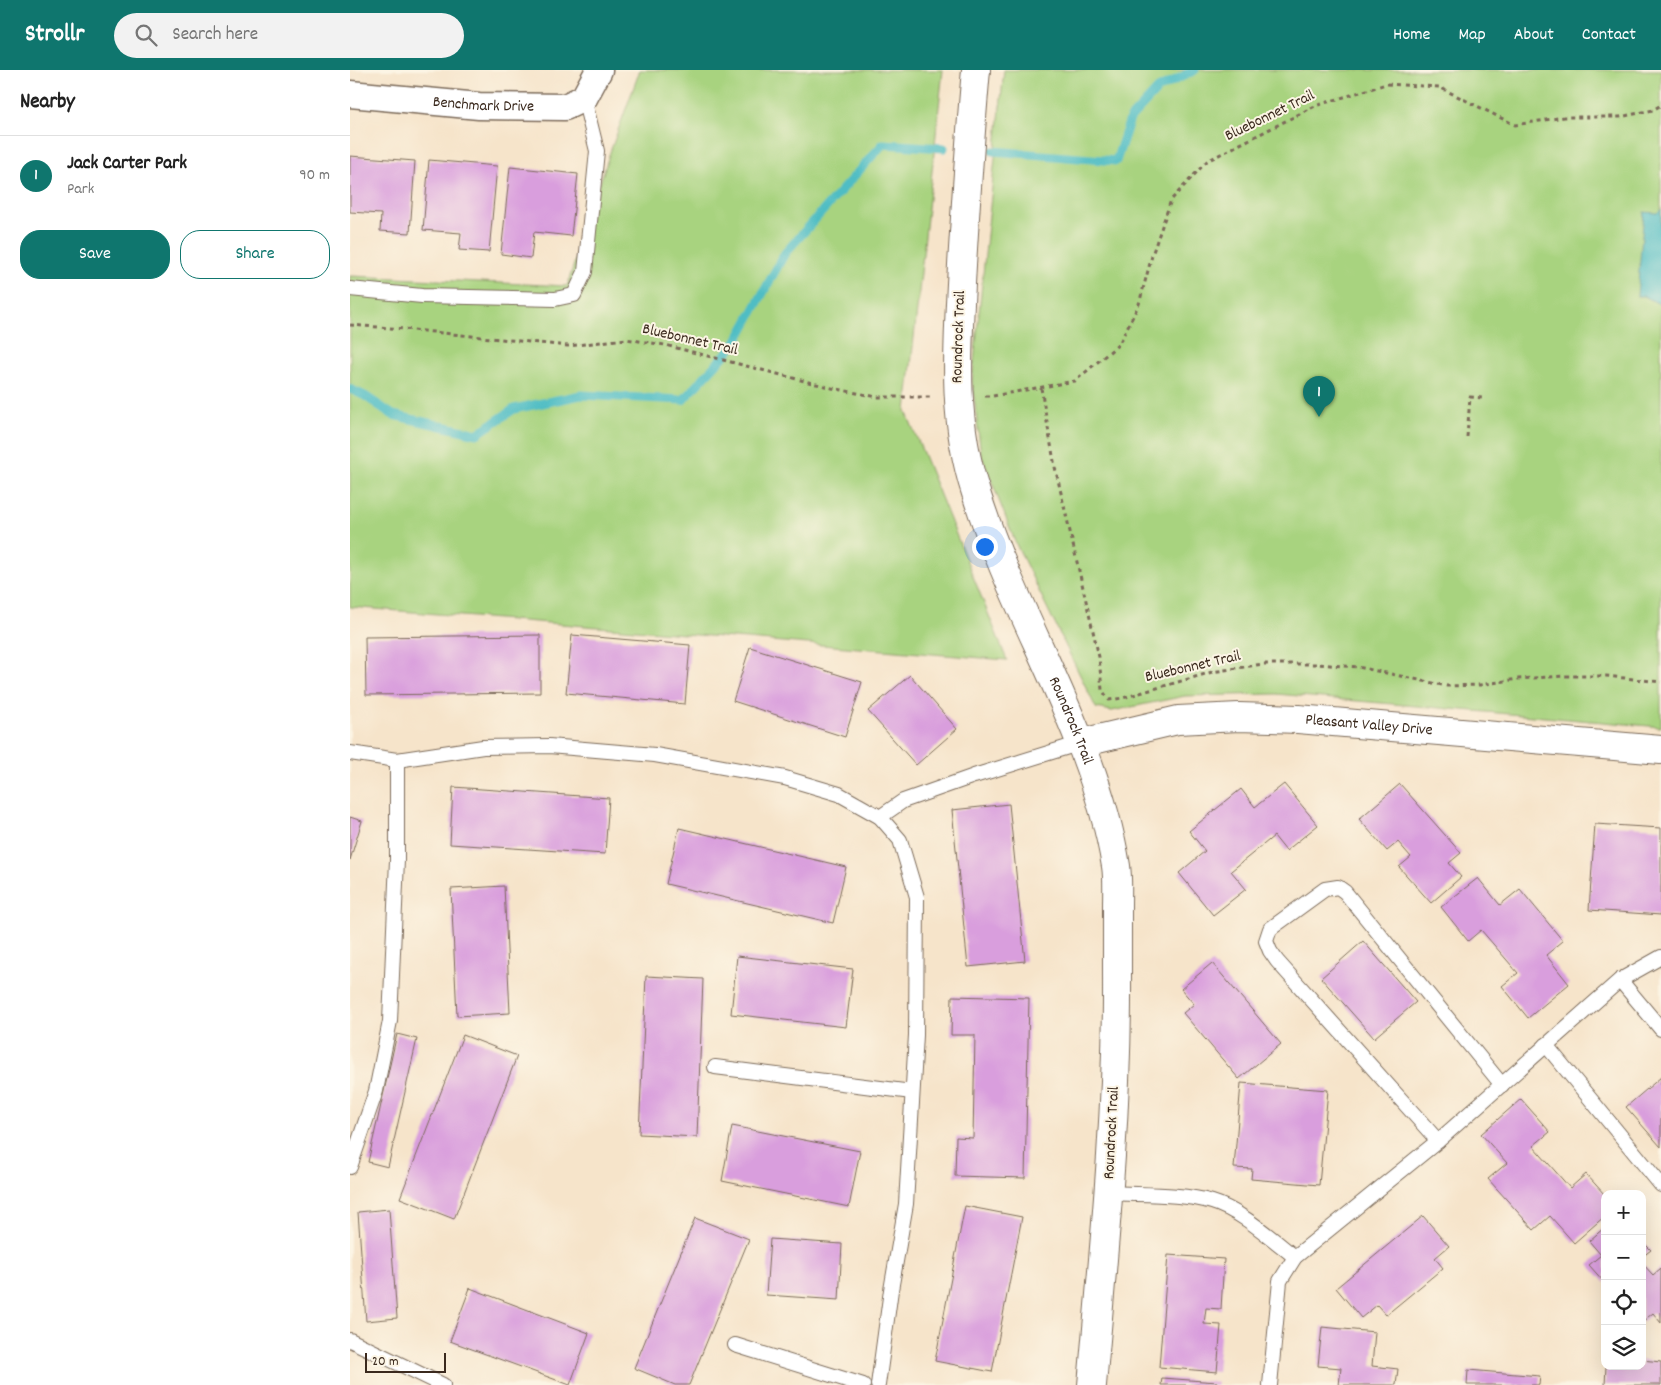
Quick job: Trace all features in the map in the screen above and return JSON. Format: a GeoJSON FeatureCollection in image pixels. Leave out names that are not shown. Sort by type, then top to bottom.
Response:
{"type":"FeatureCollection","features":[{"type":"Feature","properties":{"kind":"street"},"geometry":{"type":"LineString","coordinates":[[584,98],[599,70]]}},
{"type":"Feature","properties":{"kind":"street","name":"Roundrock Trail"},"geometry":{"type":"LineString","coordinates":[[976,70],[968,152],[957,362],[958,397],[966,458],[976,494],[1001,561],[1081,744],[1106,817],[1117,870],[1118,1020],[1108,1193],[1092,1385]]}},
{"type":"Feature","properties":{"kind":"street","name":"Benchmark Drive"},"geometry":{"type":"LineString","coordinates":[[350,94],[479,106],[537,108],[565,107],[584,98]]}},
{"type":"Feature","properties":{"kind":"street","name":"Pleasant Valley Drive"},"geometry":{"type":"LineString","coordinates":[[1081,744],[1178,720],[1239,717],[1308,720],[1661,750]]}},
{"type":"Feature","properties":{"kind":"lane"},"geometry":{"type":"LineString","coordinates":[[350,288],[422,296],[555,299],[574,295],[585,272],[597,151],[584,98]]}},
{"type":"Feature","properties":{"kind":"lane"},"geometry":{"type":"LineString","coordinates":[[880,817],[903,802],[974,776],[1081,744]]}},
{"type":"Feature","properties":{"kind":"lane"},"geometry":{"type":"LineString","coordinates":[[350,753],[397,760],[483,747],[549,746],[655,755],[785,778],[840,794],[880,817],[900,840],[916,896],[916,1035],[906,1204],[891,1290],[878,1385]]}},
{"type":"Feature","properties":{"kind":"lane"},"geometry":{"type":"LineString","coordinates":[[350,1167],[376,1091],[390,1020],[397,860],[397,760]]}},
{"type":"Feature","properties":{"kind":"lane"},"geometry":{"type":"LineString","coordinates":[[1438,1141],[1277,961],[1266,941],[1270,929],[1324,889],[1338,887],[1345,892],[1502,1085]]}},
{"type":"Feature","properties":{"kind":"lane"},"geometry":{"type":"LineString","coordinates":[[1270,1385],[1280,1281],[1295,1257],[1438,1141],[1620,980],[1661,957]]}},
{"type":"Feature","properties":{"kind":"lane"},"geometry":{"type":"LineString","coordinates":[[1620,980],[1661,1030]]}},
{"type":"Feature","properties":{"kind":"lane"},"geometry":{"type":"LineString","coordinates":[[1546,1045],[1661,1185]]}},
{"type":"Feature","properties":{"kind":"lane"},"geometry":{"type":"LineString","coordinates":[[715,1067],[912,1092]]}},
{"type":"Feature","properties":{"kind":"lane"},"geometry":{"type":"LineString","coordinates":[[1108,1193],[1180,1197],[1212,1202],[1246,1219],[1295,1257]]}},
{"type":"Feature","properties":{"kind":"lane"},"geometry":{"type":"LineString","coordinates":[[350,1340],[443,1385]]}},
{"type":"Feature","properties":{"kind":"lane"},"geometry":{"type":"LineString","coordinates":[[735,1345],[863,1385]]}},
{"type":"Feature","properties":{"kind":"path","name":"Bluebonnet Trail"},"geometry":{"type":"LineString","coordinates":[[982,396],[993,396],[1075,381],[1119,344],[1139,304],[1153,252],[1171,200],[1207,161],[1315,106],[1386,84],[1439,87],[1515,124],[1564,117],[1620,117],[1653,110],[1661,105]]}},
{"type":"Feature","properties":{"kind":"path","name":"Bluebonnet Trail"},"geometry":{"type":"LineString","coordinates":[[350,325],[568,346],[626,339],[665,345],[832,388],[877,397],[932,397]]}},
{"type":"Feature","properties":{"kind":"path","name":"Bluebonnet Trail"},"geometry":{"type":"LineString","coordinates":[[1041,388],[1055,467],[1098,657],[1102,690],[1109,700],[1123,698],[1212,672],[1263,664],[1358,666],[1447,686],[1480,685],[1518,679],[1565,676],[1606,676],[1661,682]]}},
{"type":"Feature","properties":{"kind":"path"},"geometry":{"type":"LineString","coordinates":[[1467,437],[1470,397],[1483,398]]}},
{"type":"Feature","properties":{"kind":"green space"},"geometry":{"type":"Polygon","coordinates":[[[640,70],[943,70],[906,411],[1007,660],[350,607],[350,276],[567,286],[609,155],[640,70]]]}},
{"type":"Feature","properties":{"kind":"green space"},"geometry":{"type":"Polygon","coordinates":[[[1004,70],[1661,70],[1661,727],[1276,694],[1185,696],[1112,711],[1096,708],[1016,544],[981,454],[972,381],[1004,70]]]}},
{"type":"Feature","properties":{"kind":"water"},"geometry":{"type":"Polygon","coordinates":[[[1661,209],[1661,305],[1644,296],[1637,296],[1644,212],[1657,213],[1661,209]]]}},
{"type":"Feature","properties":{"kind":"building"},"geometry":{"type":"Polygon","coordinates":[[[350,156],[415,161],[410,233],[380,231],[381,214],[350,212],[350,156]]]}},
{"type":"Feature","properties":{"kind":"building"},"geometry":{"type":"Polygon","coordinates":[[[429,160],[497,166],[489,252],[459,250],[461,233],[423,230],[429,160]]]}},
{"type":"Feature","properties":{"kind":"building"},"geometry":{"type":"Polygon","coordinates":[[[510,167],[578,174],[571,236],[534,232],[531,258],[501,254],[510,167]]]}},
{"type":"Feature","properties":{"kind":"building"},"geometry":{"type":"Polygon","coordinates":[[[540,635],[540,693],[366,695],[365,637],[540,635]]]}},
{"type":"Feature","properties":{"kind":"building"},"geometry":{"type":"Polygon","coordinates":[[[572,635],[690,645],[685,704],[566,693],[572,635]]]}},
{"type":"Feature","properties":{"kind":"building"},"geometry":{"type":"Polygon","coordinates":[[[750,647],[862,682],[845,737],[733,701],[750,647]]]}},
{"type":"Feature","properties":{"kind":"building"},"geometry":{"type":"Polygon","coordinates":[[[910,675],[957,729],[916,765],[868,711],[910,675]]]}},
{"type":"Feature","properties":{"kind":"building"},"geometry":{"type":"Polygon","coordinates":[[[1284,784],[1318,825],[1286,851],[1274,836],[1231,871],[1246,889],[1213,915],[1179,873],[1205,851],[1189,831],[1241,789],[1255,807],[1284,784]]]}},
{"type":"Feature","properties":{"kind":"building"},"geometry":{"type":"Polygon","coordinates":[[[1400,784],[1461,853],[1449,863],[1461,877],[1431,903],[1399,867],[1411,857],[1398,842],[1387,851],[1359,819],[1400,784]]]}},
{"type":"Feature","properties":{"kind":"building"},"geometry":{"type":"Polygon","coordinates":[[[453,787],[609,798],[605,854],[450,844],[453,787]]]}},
{"type":"Feature","properties":{"kind":"building"},"geometry":{"type":"Polygon","coordinates":[[[1009,804],[1025,961],[968,967],[952,810],[1009,804]]]}},
{"type":"Feature","properties":{"kind":"building"},"geometry":{"type":"Polygon","coordinates":[[[350,817],[362,821],[350,860],[350,817]]]}},
{"type":"Feature","properties":{"kind":"building"},"geometry":{"type":"Polygon","coordinates":[[[1595,824],[1661,828],[1661,915],[1589,910],[1595,824]]]}},
{"type":"Feature","properties":{"kind":"building"},"geometry":{"type":"Polygon","coordinates":[[[679,828],[846,867],[833,923],[666,884],[679,828]]]}},
{"type":"Feature","properties":{"kind":"building"},"geometry":{"type":"Polygon","coordinates":[[[1478,878],[1500,905],[1520,889],[1563,941],[1546,955],[1569,984],[1528,1018],[1502,986],[1518,973],[1481,930],[1468,941],[1441,907],[1478,878]]]}},
{"type":"Feature","properties":{"kind":"building"},"geometry":{"type":"Polygon","coordinates":[[[504,886],[510,1013],[457,1016],[451,889],[504,886]]]}},
{"type":"Feature","properties":{"kind":"building"},"geometry":{"type":"Polygon","coordinates":[[[1363,941],[1416,1002],[1374,1038],[1321,978],[1363,941]]]}},
{"type":"Feature","properties":{"kind":"building"},"geometry":{"type":"Polygon","coordinates":[[[737,956],[853,969],[846,1027],[731,1014],[737,956]]]}},
{"type":"Feature","properties":{"kind":"building"},"geometry":{"type":"Polygon","coordinates":[[[1212,963],[1281,1044],[1239,1079],[1183,1013],[1194,1004],[1181,989],[1212,963]]]}},
{"type":"Feature","properties":{"kind":"building"},"geometry":{"type":"Polygon","coordinates":[[[646,976],[703,979],[697,1137],[639,1134],[646,976]]]}},
{"type":"Feature","properties":{"kind":"building"},"geometry":{"type":"Polygon","coordinates":[[[952,996],[1029,998],[1025,1178],[955,1176],[956,1137],[973,1138],[975,1035],[951,1035],[952,996]]]}},
{"type":"Feature","properties":{"kind":"building"},"geometry":{"type":"Polygon","coordinates":[[[397,1034],[417,1039],[388,1167],[368,1162],[397,1034]]]}},
{"type":"Feature","properties":{"kind":"building"},"geometry":{"type":"Polygon","coordinates":[[[463,1035],[517,1056],[454,1219],[400,1198],[463,1035]]]}},
{"type":"Feature","properties":{"kind":"building"},"geometry":{"type":"Polygon","coordinates":[[[1661,1077],[1661,1147],[1626,1107],[1661,1077]]]}},
{"type":"Feature","properties":{"kind":"building"},"geometry":{"type":"Polygon","coordinates":[[[1241,1083],[1328,1090],[1319,1185],[1251,1179],[1252,1169],[1234,1168],[1241,1083]]]}},
{"type":"Feature","properties":{"kind":"building"},"geometry":{"type":"Polygon","coordinates":[[[1521,1099],[1550,1132],[1533,1146],[1570,1188],[1586,1174],[1601,1191],[1601,1219],[1574,1243],[1550,1216],[1534,1230],[1488,1179],[1507,1163],[1481,1134],[1521,1099]]]}},
{"type":"Feature","properties":{"kind":"building"},"geometry":{"type":"Polygon","coordinates":[[[732,1126],[860,1151],[849,1207],[722,1181],[732,1126]]]}},
{"type":"Feature","properties":{"kind":"building"},"geometry":{"type":"Polygon","coordinates":[[[965,1206],[1022,1217],[992,1372],[935,1361],[965,1206]]]}},
{"type":"Feature","properties":{"kind":"building"},"geometry":{"type":"Polygon","coordinates":[[[389,1209],[397,1318],[366,1321],[358,1212],[389,1209]]]}},
{"type":"Feature","properties":{"kind":"building"},"geometry":{"type":"Polygon","coordinates":[[[1423,1216],[1449,1246],[1435,1258],[1443,1268],[1386,1315],[1377,1305],[1361,1318],[1336,1288],[1423,1216]]]}},
{"type":"Feature","properties":{"kind":"building"},"geometry":{"type":"Polygon","coordinates":[[[695,1218],[749,1239],[689,1385],[675,1385],[634,1368],[695,1218]]]}},
{"type":"Feature","properties":{"kind":"building"},"geometry":{"type":"Polygon","coordinates":[[[1601,1230],[1601,1255],[1589,1241],[1601,1230]]]}},
{"type":"Feature","properties":{"kind":"building"},"geometry":{"type":"Polygon","coordinates":[[[770,1239],[842,1244],[839,1300],[766,1295],[770,1239]]]}},
{"type":"Feature","properties":{"kind":"building"},"geometry":{"type":"Polygon","coordinates":[[[1646,1245],[1651,1250],[1646,1254],[1646,1245]]]}},
{"type":"Feature","properties":{"kind":"building"},"geometry":{"type":"Polygon","coordinates":[[[1168,1255],[1224,1259],[1221,1309],[1206,1308],[1204,1324],[1221,1325],[1217,1372],[1159,1367],[1168,1255]]]}},
{"type":"Feature","properties":{"kind":"building"},"geometry":{"type":"Polygon","coordinates":[[[1601,1255],[1601,1278],[1589,1265],[1601,1255]]]}},
{"type":"Feature","properties":{"kind":"building"},"geometry":{"type":"Polygon","coordinates":[[[1646,1267],[1653,1275],[1661,1268],[1661,1323],[1653,1313],[1646,1319],[1646,1267]]]}},
{"type":"Feature","properties":{"kind":"building"},"geometry":{"type":"Polygon","coordinates":[[[470,1288],[589,1333],[570,1385],[450,1341],[470,1288]]]}},
{"type":"Feature","properties":{"kind":"building"},"geometry":{"type":"Polygon","coordinates":[[[1322,1327],[1375,1332],[1372,1366],[1398,1369],[1396,1385],[1339,1385],[1341,1368],[1318,1366],[1322,1327]]]}},
{"type":"Feature","properties":{"kind":"building"},"geometry":{"type":"Polygon","coordinates":[[[1646,1360],[1661,1362],[1661,1385],[1605,1385],[1606,1370],[1646,1370],[1646,1360]]]}},
{"type":"Feature","properties":{"kind":"building"},"geometry":{"type":"Polygon","coordinates":[[[1468,1370],[1540,1376],[1539,1385],[1467,1385],[1468,1370]]]}},
{"type":"Feature","properties":{"kind":"building"},"geometry":{"type":"Polygon","coordinates":[[[1162,1378],[1217,1382],[1216,1385],[1161,1385],[1162,1378]]]}},
{"type":"Feature","properties":{"kind":"waterway"},"geometry":{"type":"LineString","coordinates":[[993,151],[1116,161],[1130,119],[1158,89],[1195,70]]}},
{"type":"Feature","properties":{"kind":"waterway"},"geometry":{"type":"LineString","coordinates":[[350,389],[365,396],[393,415],[477,434],[514,409],[581,395],[683,400],[735,344],[785,253],[883,144],[944,148]]}},
{"type":"Feature","properties":{"kind":"place","name":"Jack Carter Park"},"geometry":{"type":"Point","coordinates":[1319,417]}}]}
